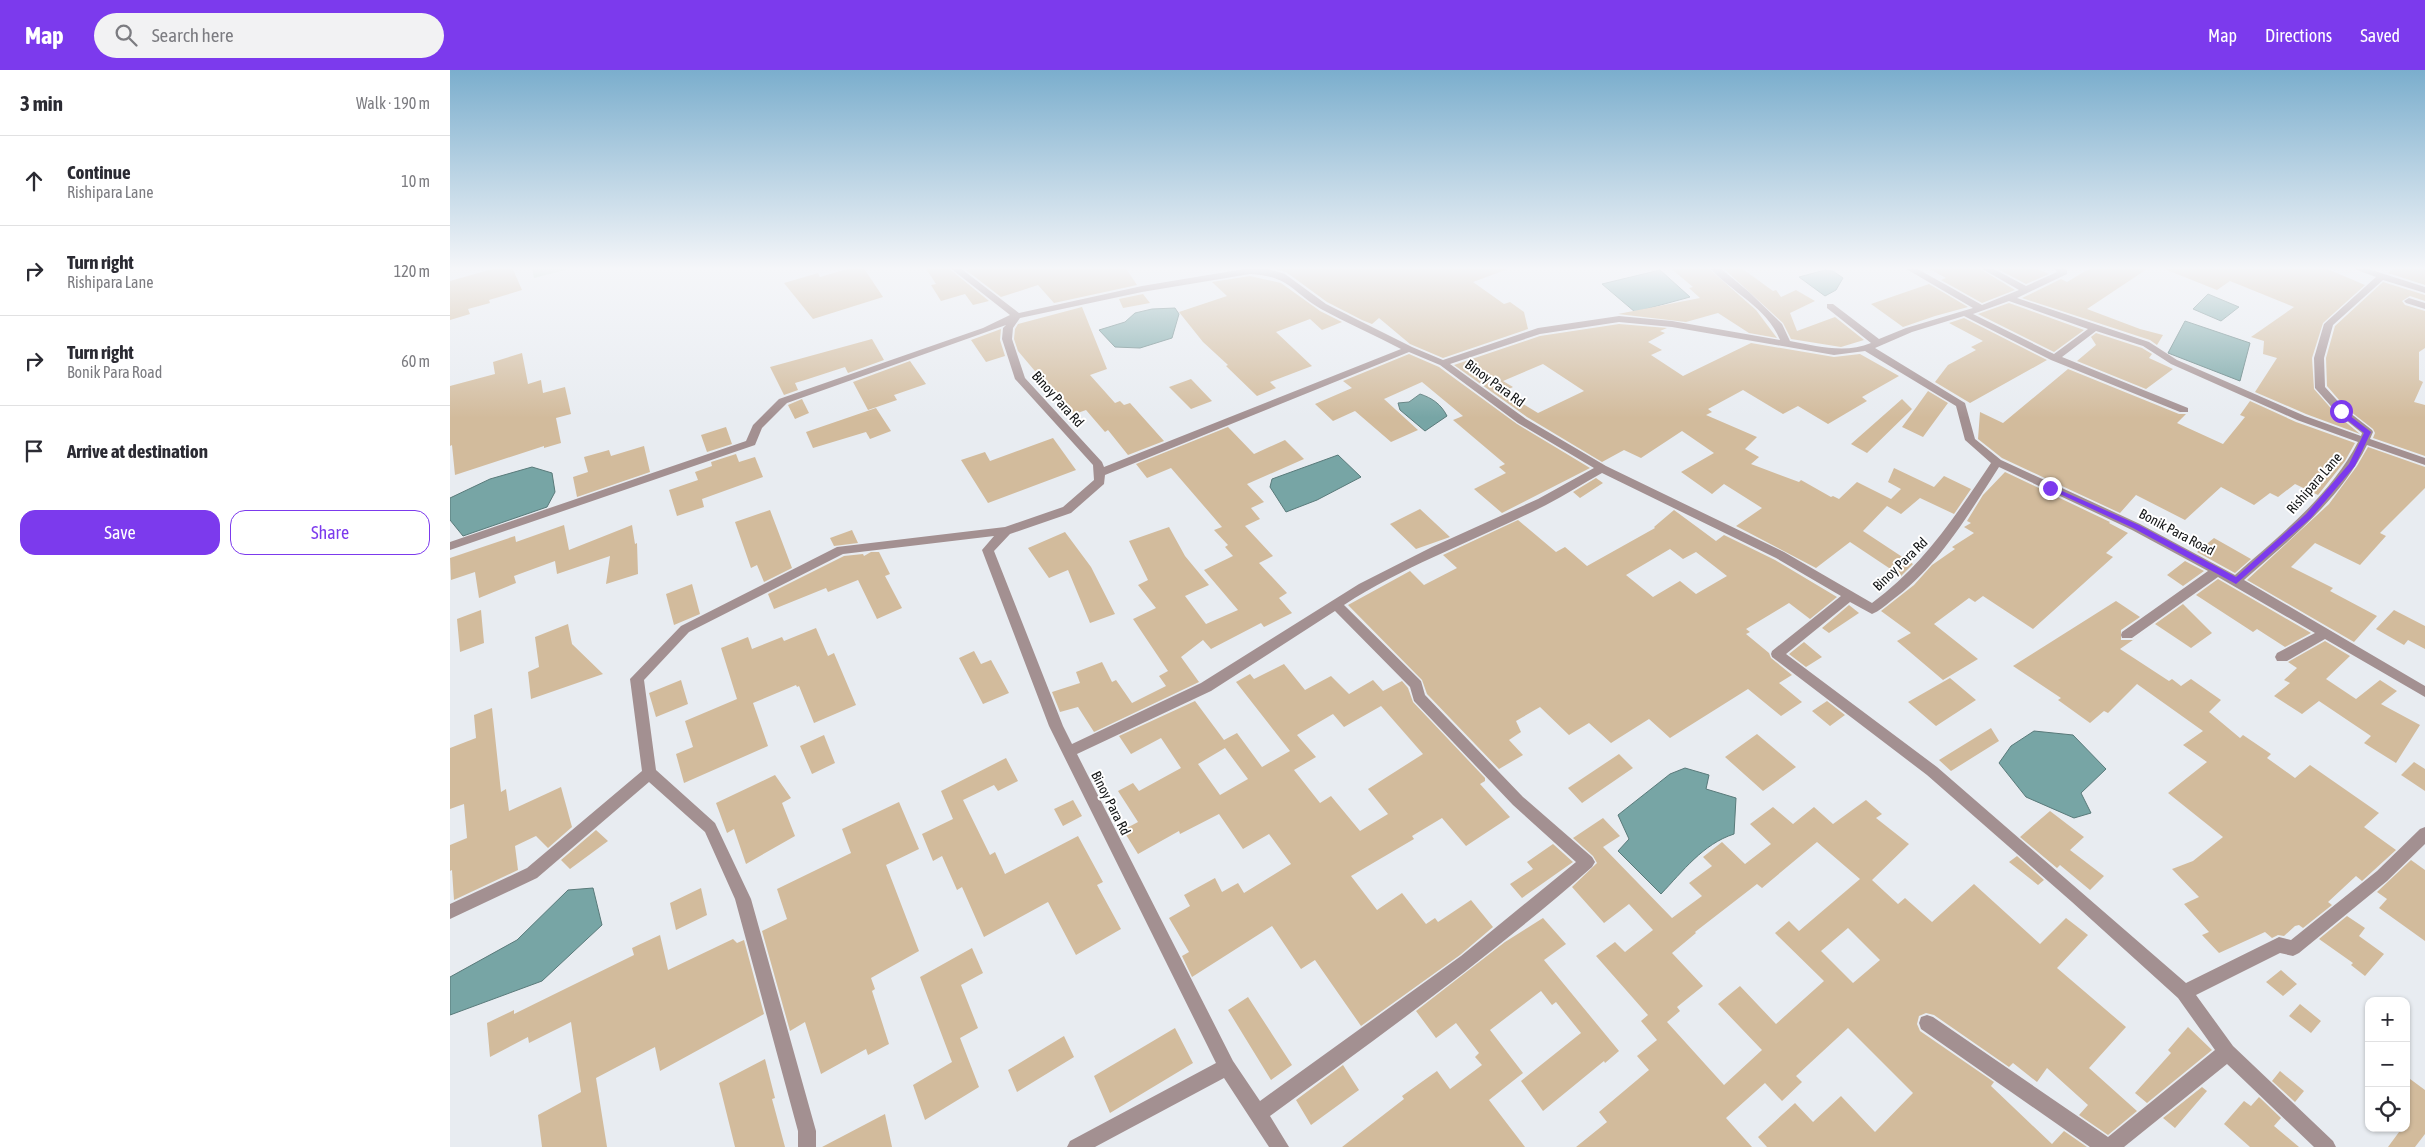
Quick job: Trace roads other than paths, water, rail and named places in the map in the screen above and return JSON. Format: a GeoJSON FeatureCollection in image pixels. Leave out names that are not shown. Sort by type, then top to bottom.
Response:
{"type":"FeatureCollection","features":[{"type":"Feature","properties":{"kind":"street"},"geometry":{"type":"LineString","coordinates":[[450,546],[751,444],[757,427],[783,401],[986,330],[1014,317]]}},
{"type":"Feature","properties":{"kind":"street","name":"Binoy Para Rd"},"geometry":{"type":"LineString","coordinates":[[1016,317],[1008,328],[1007,338],[1020,380],[1098,464],[1100,481],[1068,510],[1006,531],[988,550],[1056,726],[1227,1067],[1280,1147]]}},
{"type":"Feature","properties":{"kind":"street","name":"Binoy Para Rd"},"geometry":{"type":"LineString","coordinates":[[1346,317],[1443,363],[1522,421],[1602,468],[1780,555],[1872,609],[1892,596],[1937,552],[1997,462]]}},
{"type":"Feature","properties":{"kind":"street"},"geometry":{"type":"LineString","coordinates":[[1770,317],[1779,326],[1786,344]]}},
{"type":"Feature","properties":{"kind":"street"},"geometry":{"type":"LineString","coordinates":[[1845,317],[1878,343]]}},
{"type":"Feature","properties":{"kind":"street"},"geometry":{"type":"LineString","coordinates":[[1443,363],[1538,331],[1620,319],[1672,324],[1834,352],[1866,348],[1908,330],[1953,317]]}},
{"type":"Feature","properties":{"kind":"street"},"geometry":{"type":"LineString","coordinates":[[1971,317],[2054,358],[2184,410]]}},
{"type":"Feature","properties":{"kind":"street"},"geometry":{"type":"LineString","coordinates":[[2064,317],[2146,344],[2174,362],[2301,418],[2425,462]]}},
{"type":"Feature","properties":{"kind":"street"},"geometry":{"type":"LineString","coordinates":[[2336,317],[2329,324],[2320,358],[2320,388],[2341,411],[2368,432],[2363,441]]}},
{"type":"Feature","properties":{"kind":"street"},"geometry":{"type":"LineString","coordinates":[[2054,358],[2094,328]]}},
{"type":"Feature","properties":{"kind":"street","name":"Bonik Para Road"},"geometry":{"type":"LineString","coordinates":[[1866,348],[1912,373],[1961,405],[1970,440],[1997,462],[2136,527],[2218,571],[2425,692]]}},
{"type":"Feature","properties":{"kind":"street"},"geometry":{"type":"LineString","coordinates":[[1099,474],[1410,349]]}},
{"type":"Feature","properties":{"kind":"street","name":"Rishipara Lane"},"geometry":{"type":"LineString","coordinates":[[2236,581],[2308,516],[2352,464],[2363,441]]}},
{"type":"Feature","properties":{"kind":"street"},"geometry":{"type":"LineString","coordinates":[[1069,752],[1206,687],[1362,587],[1542,502],[1602,468]]}},
{"type":"Feature","properties":{"kind":"street"},"geometry":{"type":"LineString","coordinates":[[807,1147],[807,1131],[743,899],[710,828],[649,773],[637,679],[685,629],[841,550],[1006,531]]}},
{"type":"Feature","properties":{"kind":"street"},"geometry":{"type":"LineString","coordinates":[[2127,635],[2218,571]]}},
{"type":"Feature","properties":{"kind":"street"},"geometry":{"type":"LineString","coordinates":[[1848,596],[1777,654],[1932,770],[2184,992],[2227,1052],[2327,1147]]}},
{"type":"Feature","properties":{"kind":"street"},"geometry":{"type":"LineString","coordinates":[[1258,1114],[1432,988],[1547,898],[1587,862],[1518,801],[1419,697],[1416,685],[1336,605]]}},
{"type":"Feature","properties":{"kind":"street"},"geometry":{"type":"LineString","coordinates":[[2282,657],[2326,633]]}},
{"type":"Feature","properties":{"kind":"street"},"geometry":{"type":"LineString","coordinates":[[450,912],[532,874],[649,773]]}},
{"type":"Feature","properties":{"kind":"street"},"geometry":{"type":"LineString","coordinates":[[2184,992],[2279,945],[2293,948],[2382,876],[2425,834]]}},
{"type":"Feature","properties":{"kind":"street"},"geometry":{"type":"LineString","coordinates":[[1927,1023],[2106,1147]]}},
{"type":"Feature","properties":{"kind":"street"},"geometry":{"type":"LineString","coordinates":[[2110,1147],[2227,1052]]}},
{"type":"Feature","properties":{"kind":"street"},"geometry":{"type":"LineString","coordinates":[[1076,1147],[1227,1067]]}},
{"type":"Feature","properties":{"kind":"water"},"geometry":{"type":"Polygon","coordinates":[[[1130,317],[1178,317],[1172,338],[1140,348],[1115,347],[1099,330],[1125,322],[1130,317]]]}},
{"type":"Feature","properties":{"kind":"water"},"geometry":{"type":"Polygon","coordinates":[[[2212,317],[2226,317],[2221,321],[2212,317]]]}},
{"type":"Feature","properties":{"kind":"water"},"geometry":{"type":"Polygon","coordinates":[[[2185,321],[2250,343],[2240,381],[2168,353],[2185,321]]]}},
{"type":"Feature","properties":{"kind":"water"},"geometry":{"type":"Polygon","coordinates":[[[1420,394],[1436,402],[1447,416],[1425,431],[1400,410],[1398,403],[1409,402],[1420,394]]]}},
{"type":"Feature","properties":{"kind":"water"},"geometry":{"type":"Polygon","coordinates":[[[1338,455],[1361,477],[1317,500],[1286,512],[1270,487],[1272,479],[1338,455]]]}},
{"type":"Feature","properties":{"kind":"water"},"geometry":{"type":"Polygon","coordinates":[[[532,467],[552,473],[555,492],[547,507],[463,536],[450,520],[450,498],[490,479],[532,467]]]}},
{"type":"Feature","properties":{"kind":"water"},"geometry":{"type":"Polygon","coordinates":[[[2034,731],[2073,735],[2106,769],[2081,793],[2091,813],[2074,818],[2026,797],[1999,763],[2011,746],[2034,731]]]}},
{"type":"Feature","properties":{"kind":"water"},"geometry":{"type":"Polygon","coordinates":[[[1685,768],[1709,775],[1706,789],[1736,798],[1734,834],[1703,851],[1661,894],[1618,851],[1629,839],[1618,815],[1670,774],[1685,768]]]}},
{"type":"Feature","properties":{"kind":"water"},"geometry":{"type":"Polygon","coordinates":[[[593,888],[602,925],[542,981],[450,1015],[450,977],[517,940],[568,890],[593,888]]]}}]}
